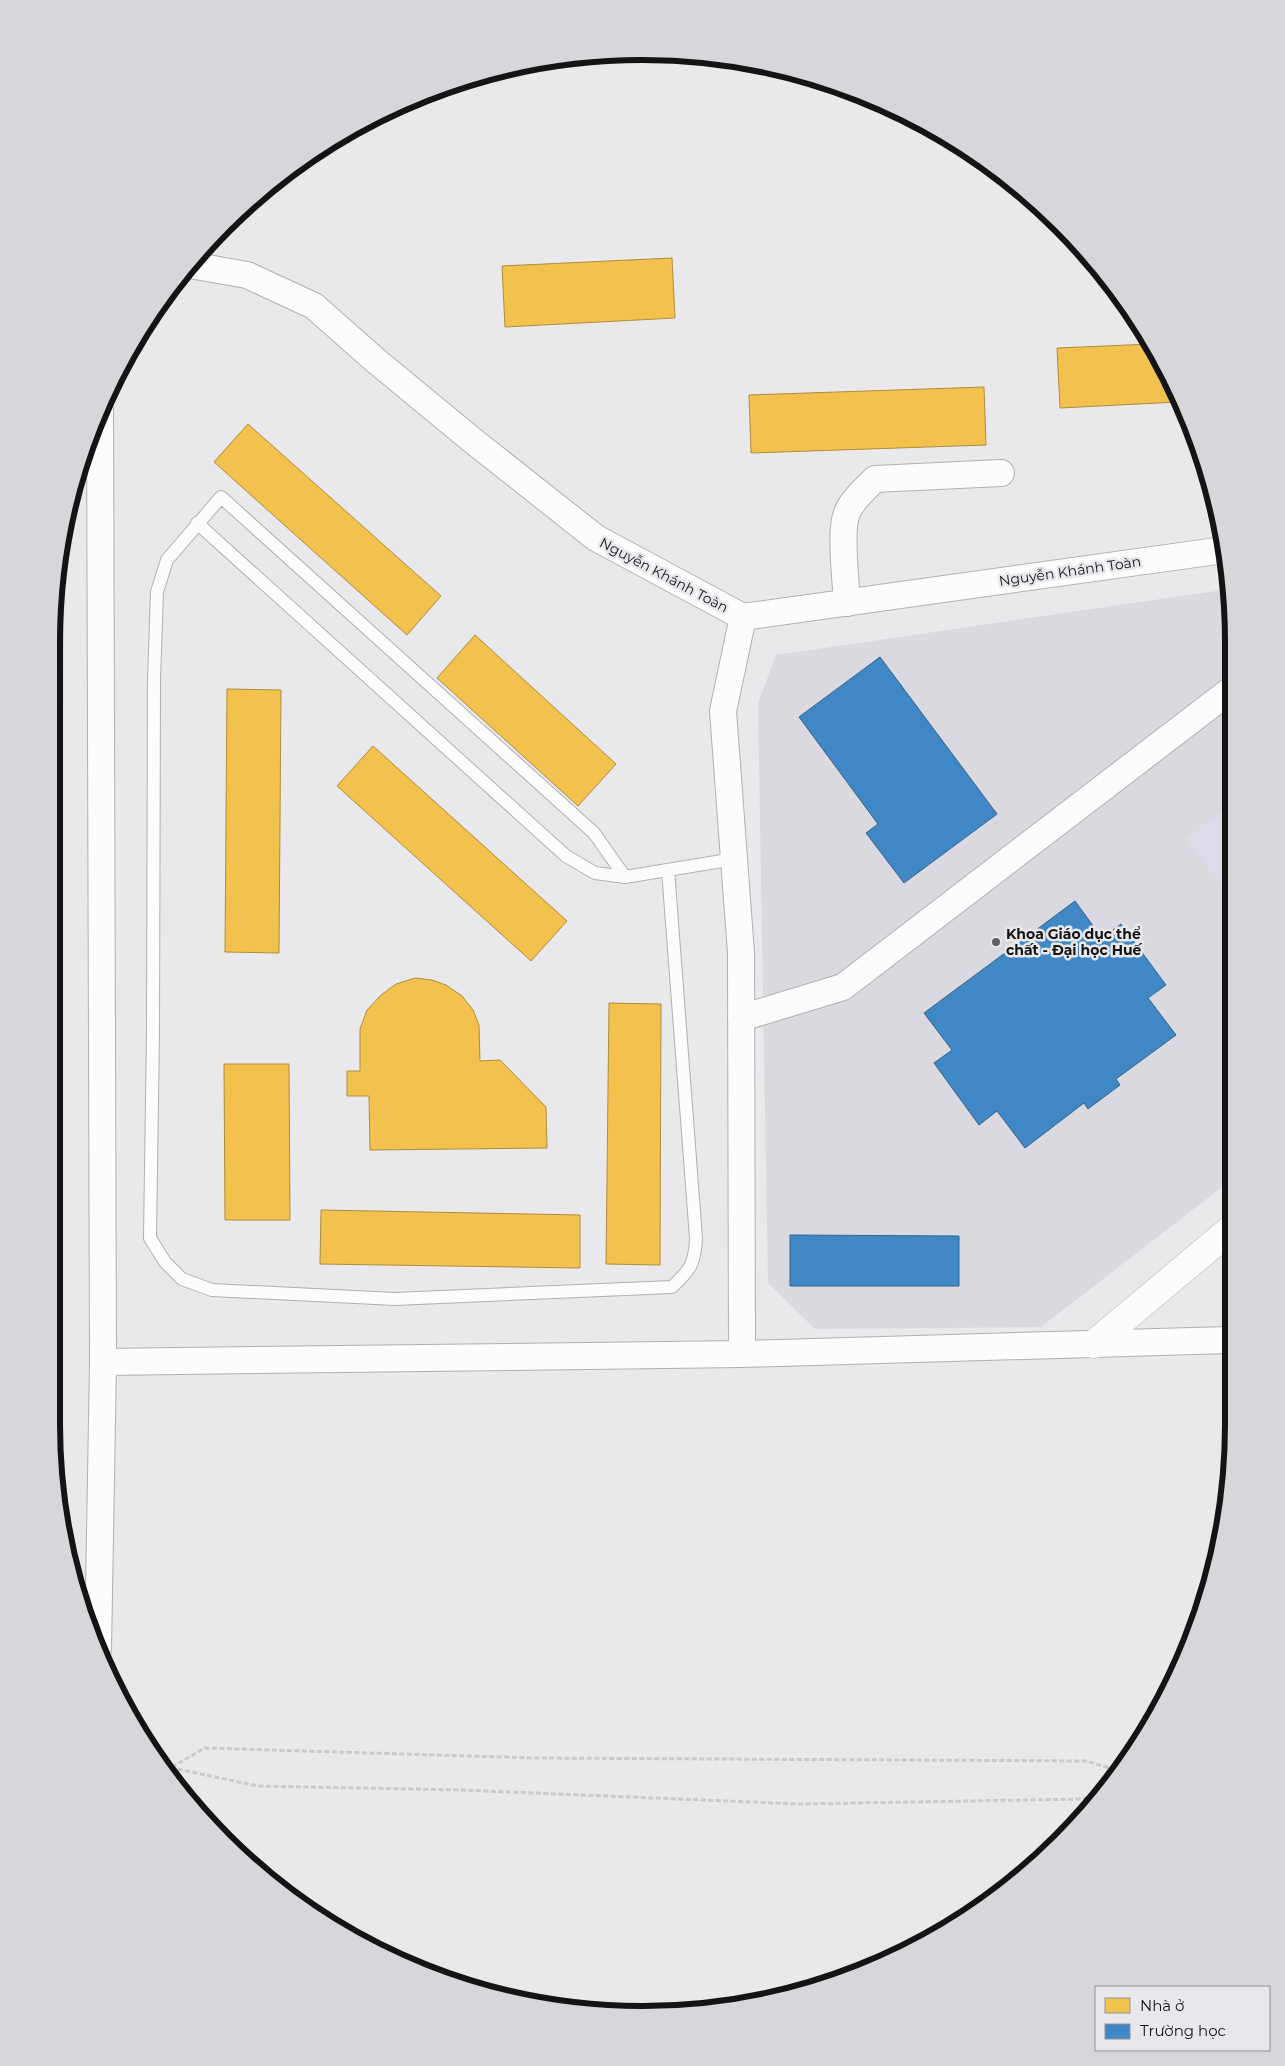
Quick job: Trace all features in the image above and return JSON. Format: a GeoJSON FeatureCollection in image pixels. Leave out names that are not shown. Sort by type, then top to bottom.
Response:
{"type":"FeatureCollection","features":[{"type":"Feature","properties":{"kind":"street","name":"Nguyễn Khánh Toàn"},"geometry":{"type":"LineString","coordinates":[[198,266],[247,275],[314,306],[375,360],[472,440],[596,538],[743,618],[1218,551]]}},
{"type":"Feature","properties":{"kind":"street"},"geometry":{"type":"LineString","coordinates":[[98,1631],[103,1362],[100,431]]}},
{"type":"Feature","properties":{"kind":"street"},"geometry":{"type":"LineString","coordinates":[[847,603],[844,544],[846,516],[857,497],[875,479],[1001,473]]}},
{"type":"Feature","properties":{"kind":"street"},"geometry":{"type":"LineString","coordinates":[[742,1354],[741,954],[724,712],[743,618]]}},
{"type":"Feature","properties":{"kind":"street"},"geometry":{"type":"LineString","coordinates":[[742,1018],[843,987],[1225,694]]}},
{"type":"Feature","properties":{"kind":"street"},"geometry":{"type":"LineString","coordinates":[[1094,1344],[1225,1234]]}},
{"type":"Feature","properties":{"kind":"street"},"geometry":{"type":"LineString","coordinates":[[103,1362],[742,1354],[1225,1340]]}},
{"type":"Feature","properties":{"kind":"lane"},"geometry":{"type":"LineString","coordinates":[[625,877],[594,833],[221,497],[167,560],[157,592],[154,680],[153,1032],[150,1238],[165,1262],[182,1280],[212,1290],[394,1299],[672,1287],[688,1273],[695,1258],[696,1238],[668,870]]}},
{"type":"Feature","properties":{"kind":"lane"},"geometry":{"type":"LineString","coordinates":[[197,523],[566,856],[595,873],[625,877],[734,859]]}},
{"type":"Feature","properties":{"kind":"path"},"geometry":{"type":"LineString","coordinates":[[172,1767],[205,1748],[535,1758],[1086,1761],[1112,1769]]}},
{"type":"Feature","properties":{"kind":"path"},"geometry":{"type":"LineString","coordinates":[[172,1767],[258,1786],[462,1790],[799,1804],[1082,1799],[1089,1797]]}},
{"type":"Feature","properties":{"kind":"shaded area"},"geometry":{"type":"Polygon","coordinates":[[[65,569],[60,1067],[60,642],[65,569]]]}},
{"type":"Feature","properties":{"kind":"shaded area","name":"Khoa Giáo dục thể chất - Đại học Huế"},"geometry":{"type":"Polygon","coordinates":[[[1223,590],[1225,642],[1225,1185],[1041,1327],[815,1329],[768,1283],[758,703],[776,655],[1223,590]]]}},
{"type":"Feature","properties":{"kind":"shaded area"},"geometry":{"type":"Polygon","coordinates":[[[1225,808],[1225,889],[1186,839],[1225,808]]]}},
{"type":"Feature","properties":{"kind":"building: Nhà ở"},"geometry":{"type":"Polygon","coordinates":[[[672,258],[675,318],[505,327],[502,266],[672,258]]]}},
{"type":"Feature","properties":{"kind":"building: Nhà ở"},"geometry":{"type":"Polygon","coordinates":[[[1143,344],[1173,402],[1060,408],[1057,348],[1143,344]]]}},
{"type":"Feature","properties":{"kind":"building: Nhà ở"},"geometry":{"type":"Polygon","coordinates":[[[984,387],[986,445],[751,453],[749,395],[984,387]]]}},
{"type":"Feature","properties":{"kind":"building: Nhà ở"},"geometry":{"type":"Polygon","coordinates":[[[248,424],[441,596],[407,635],[214,462],[248,424]]]}},
{"type":"Feature","properties":{"kind":"building: Nhà ở"},"geometry":{"type":"Polygon","coordinates":[[[475,635],[616,764],[578,806],[437,678],[475,635]]]}},
{"type":"Feature","properties":{"kind":"building: Nhà ở"},"geometry":{"type":"Polygon","coordinates":[[[227,689],[281,690],[279,953],[225,952],[227,689]]]}},
{"type":"Feature","properties":{"kind":"building: Nhà ở"},"geometry":{"type":"Polygon","coordinates":[[[373,746],[567,921],[531,961],[337,786],[373,746]]]}},
{"type":"Feature","properties":{"kind":"building: Nhà ở"},"geometry":{"type":"Polygon","coordinates":[[[415,978],[432,980],[446,985],[462,996],[473,1010],[479,1025],[480,1061],[500,1060],[546,1107],[547,1148],[370,1150],[369,1096],[347,1096],[347,1071],[360,1071],[360,1029],[367,1010],[381,995],[396,984],[415,978]]]}},
{"type":"Feature","properties":{"kind":"building: Nhà ở"},"geometry":{"type":"Polygon","coordinates":[[[609,1003],[661,1004],[660,1265],[606,1264],[609,1003]]]}},
{"type":"Feature","properties":{"kind":"building: Nhà ở"},"geometry":{"type":"Polygon","coordinates":[[[224,1064],[289,1064],[290,1220],[225,1220],[224,1064]]]}},
{"type":"Feature","properties":{"kind":"building: Nhà ở"},"geometry":{"type":"Polygon","coordinates":[[[321,1210],[580,1215],[580,1268],[320,1264],[321,1210]]]}},
{"type":"Feature","properties":{"kind":"building: Trường học"},"geometry":{"type":"Polygon","coordinates":[[[880,657],[997,814],[904,883],[866,833],[878,824],[799,717],[880,657]]]}},
{"type":"Feature","properties":{"kind":"building: Trường học"},"geometry":{"type":"Polygon","coordinates":[[[1075,901],[1102,938],[1121,924],[1166,985],[1148,998],[1176,1035],[1116,1079],[1120,1085],[1088,1109],[1084,1103],[1025,1148],[997,1111],[979,1125],[934,1063],[952,1050],[924,1013],[1075,901]]]}},
{"type":"Feature","properties":{"kind":"building: Trường học"},"geometry":{"type":"Polygon","coordinates":[[[790,1235],[959,1236],[959,1286],[790,1286],[790,1235]]]}},
{"type":"Feature","properties":{"kind":"place","name":"Khoa Giáo dục thể chất - Đại học Huế"},"geometry":{"type":"Point","coordinates":[996,942]}}]}
